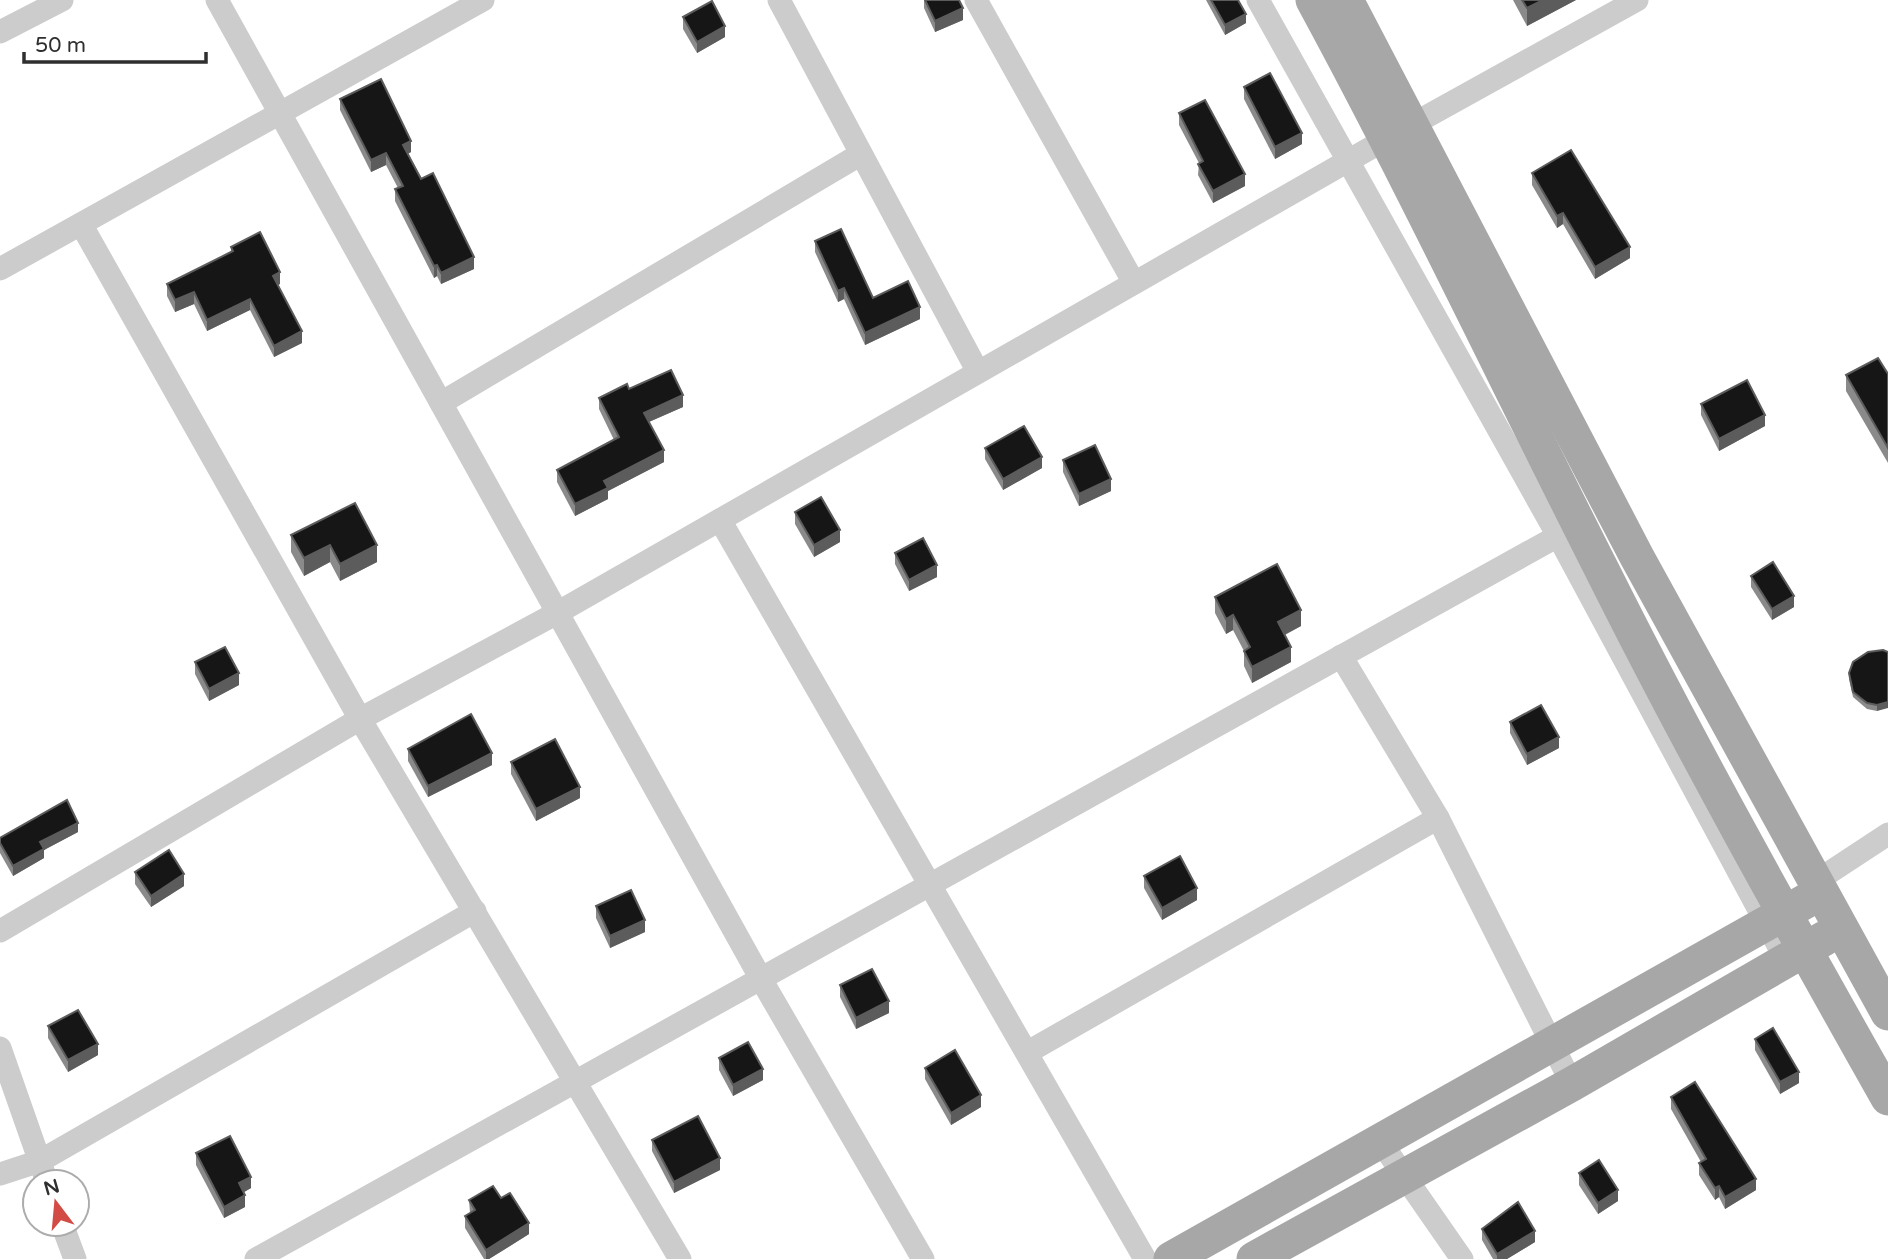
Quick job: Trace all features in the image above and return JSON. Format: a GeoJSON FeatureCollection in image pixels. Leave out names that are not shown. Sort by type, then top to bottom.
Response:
{"type":"FeatureCollection","features":[{"type":"Feature","properties":{"kind":"main road"},"geometry":{"type":"LineString","coordinates":[[1313,0],[1401,131],[1888,1013]]}},
{"type":"Feature","properties":{"kind":"main road"},"geometry":{"type":"LineString","coordinates":[[1346,0],[1401,131],[1604,575],[1795,955],[1888,1098]]}},
{"type":"Feature","properties":{"kind":"main road"},"geometry":{"type":"LineString","coordinates":[[1171,1259],[1776,918],[1818,888]]}},
{"type":"Feature","properties":{"kind":"main road"},"geometry":{"type":"LineString","coordinates":[[1254,1259],[1572,1084],[1841,929]]}},
{"type":"Feature","properties":{"kind":"street"},"geometry":{"type":"LineString","coordinates":[[0,32],[62,0]]}},
{"type":"Feature","properties":{"kind":"street"},"geometry":{"type":"LineString","coordinates":[[216,0],[761,979],[923,1259]]}},
{"type":"Feature","properties":{"kind":"street"},"geometry":{"type":"LineString","coordinates":[[0,269],[483,0]]}},
{"type":"Feature","properties":{"kind":"street"},"geometry":{"type":"LineString","coordinates":[[779,0],[978,372]]}},
{"type":"Feature","properties":{"kind":"street"},"geometry":{"type":"LineString","coordinates":[[976,0],[1134,283]]}},
{"type":"Feature","properties":{"kind":"street"},"geometry":{"type":"LineString","coordinates":[[1258,0],[1346,162],[1776,918]]}},
{"type":"Feature","properties":{"kind":"street"},"geometry":{"type":"LineString","coordinates":[[0,931],[360,719],[557,613],[1346,162],[1637,0]]}},
{"type":"Feature","properties":{"kind":"street"},"geometry":{"type":"LineString","coordinates":[[441,403],[862,154]]}},
{"type":"Feature","properties":{"kind":"street"},"geometry":{"type":"LineString","coordinates":[[81,224],[360,719],[577,1081],[680,1259]]}},
{"type":"Feature","properties":{"kind":"street"},"geometry":{"type":"LineString","coordinates":[[720,520],[1145,1259]]}},
{"type":"Feature","properties":{"kind":"street"},"geometry":{"type":"LineString","coordinates":[[257,1259],[1558,536]]}},
{"type":"Feature","properties":{"kind":"street"},"geometry":{"type":"LineString","coordinates":[[1341,656],[1438,818],[1572,1084]]}},
{"type":"Feature","properties":{"kind":"street"},"geometry":{"type":"LineString","coordinates":[[1028,1052],[1438,818]]}},
{"type":"Feature","properties":{"kind":"street"},"geometry":{"type":"LineString","coordinates":[[1818,888],[1888,834]]}},
{"type":"Feature","properties":{"kind":"street"},"geometry":{"type":"LineString","coordinates":[[51,1168],[475,911]]}},
{"type":"Feature","properties":{"kind":"street"},"geometry":{"type":"LineString","coordinates":[[0,1048],[43,1168]]}},
{"type":"Feature","properties":{"kind":"street"},"geometry":{"type":"LineString","coordinates":[[1380,1141],[1462,1259]]}},
{"type":"Feature","properties":{"kind":"street"},"geometry":{"type":"LineString","coordinates":[[0,1174],[21,1173]]}},
{"type":"Feature","properties":{"kind":"street"},"geometry":{"type":"LineString","coordinates":[[67,1238],[75,1259]]}},
{"type":"Feature","properties":{"kind":"building"},"geometry":{"type":"Polygon","coordinates":[[[925,0],[959,0],[963,8],[935,21],[925,0]]]}},
{"type":"Feature","properties":{"kind":"building"},"geometry":{"type":"Polygon","coordinates":[[[1211,0],[1238,0],[1246,14],[1225,25],[1211,0]]]}},
{"type":"Feature","properties":{"kind":"building"},"geometry":{"type":"Polygon","coordinates":[[[1522,0],[1543,0],[1527,8],[1522,0]]]}},
{"type":"Feature","properties":{"kind":"building"},"geometry":{"type":"Polygon","coordinates":[[[712,1],[725,26],[697,42],[683,17],[712,1]]]}},
{"type":"Feature","properties":{"kind":"building"},"geometry":{"type":"Polygon","coordinates":[[[1270,73],[1302,133],[1275,147],[1244,87],[1270,73]]]}},
{"type":"Feature","properties":{"kind":"building"},"geometry":{"type":"Polygon","coordinates":[[[381,79],[411,141],[403,145],[421,179],[433,173],[474,257],[441,273],[437,265],[434,266],[395,189],[403,186],[386,153],[371,160],[340,99],[381,79]]]}},
{"type":"Feature","properties":{"kind":"building"},"geometry":{"type":"Polygon","coordinates":[[[1205,100],[1245,174],[1213,191],[1198,164],[1203,161],[1179,113],[1205,100]]]}},
{"type":"Feature","properties":{"kind":"building"},"geometry":{"type":"Polygon","coordinates":[[[1571,150],[1630,247],[1595,267],[1563,213],[1557,216],[1532,173],[1571,150]]]}},
{"type":"Feature","properties":{"kind":"building"},"geometry":{"type":"Polygon","coordinates":[[[841,229],[873,298],[908,281],[920,307],[865,333],[844,288],[838,291],[815,241],[841,229]]]}},
{"type":"Feature","properties":{"kind":"building"},"geometry":{"type":"Polygon","coordinates":[[[260,232],[280,272],[273,276],[302,331],[274,346],[250,299],[207,320],[194,292],[175,300],[167,284],[233,251],[231,247],[260,232]]]}},
{"type":"Feature","properties":{"kind":"building"},"geometry":{"type":"Polygon","coordinates":[[[1878,358],[1888,374],[1888,448],[1846,375],[1878,358]]]}},
{"type":"Feature","properties":{"kind":"building"},"geometry":{"type":"Polygon","coordinates":[[[671,370],[683,395],[644,413],[664,450],[604,481],[608,488],[575,504],[557,470],[619,437],[599,398],[627,384],[629,389],[671,370]]]}},
{"type":"Feature","properties":{"kind":"building"},"geometry":{"type":"Polygon","coordinates":[[[1747,380],[1765,415],[1719,439],[1701,404],[1747,380]]]}},
{"type":"Feature","properties":{"kind":"building"},"geometry":{"type":"Polygon","coordinates":[[[1024,426],[1042,457],[1003,479],[985,448],[1024,426]]]}},
{"type":"Feature","properties":{"kind":"building"},"geometry":{"type":"Polygon","coordinates":[[[1095,445],[1111,479],[1079,494],[1063,460],[1095,445]]]}},
{"type":"Feature","properties":{"kind":"building"},"geometry":{"type":"Polygon","coordinates":[[[821,497],[840,530],[814,545],[795,512],[821,497]]]}},
{"type":"Feature","properties":{"kind":"building"},"geometry":{"type":"Polygon","coordinates":[[[355,503],[377,545],[340,564],[330,545],[304,558],[291,535],[355,503]]]}},
{"type":"Feature","properties":{"kind":"building"},"geometry":{"type":"Polygon","coordinates":[[[923,538],[937,565],[909,580],[895,553],[923,538]]]}},
{"type":"Feature","properties":{"kind":"building"},"geometry":{"type":"Polygon","coordinates":[[[1773,562],[1794,596],[1772,609],[1751,576],[1773,562]]]}},
{"type":"Feature","properties":{"kind":"building"},"geometry":{"type":"Polygon","coordinates":[[[1277,564],[1301,610],[1278,622],[1291,647],[1252,667],[1244,651],[1250,647],[1233,615],[1226,619],[1215,597],[1277,564]]]}},
{"type":"Feature","properties":{"kind":"building"},"geometry":{"type":"Polygon","coordinates":[[[225,647],[239,673],[209,689],[195,662],[225,647]]]}},
{"type":"Feature","properties":{"kind":"building"},"geometry":{"type":"Polygon","coordinates":[[[1868,652],[1888,652],[1888,702],[1877,705],[1867,703],[1853,692],[1849,673],[1853,662],[1868,652]]]}},
{"type":"Feature","properties":{"kind":"building"},"geometry":{"type":"Polygon","coordinates":[[[1541,705],[1559,737],[1527,754],[1510,722],[1541,705]]]}},
{"type":"Feature","properties":{"kind":"building"},"geometry":{"type":"Polygon","coordinates":[[[471,714],[492,753],[428,786],[408,749],[471,714]]]}},
{"type":"Feature","properties":{"kind":"building"},"geometry":{"type":"Polygon","coordinates":[[[555,739],[580,787],[536,809],[511,762],[555,739]]]}},
{"type":"Feature","properties":{"kind":"building"},"geometry":{"type":"Polygon","coordinates":[[[67,800],[78,823],[40,842],[44,849],[13,866],[0,843],[0,838],[67,800]]]}},
{"type":"Feature","properties":{"kind":"building"},"geometry":{"type":"Polygon","coordinates":[[[169,850],[184,874],[151,896],[135,872],[169,850]]]}},
{"type":"Feature","properties":{"kind":"building"},"geometry":{"type":"Polygon","coordinates":[[[1180,856],[1197,888],[1162,908],[1144,876],[1180,856]]]}},
{"type":"Feature","properties":{"kind":"building"},"geometry":{"type":"Polygon","coordinates":[[[631,890],[645,920],[610,936],[596,906],[631,890]]]}},
{"type":"Feature","properties":{"kind":"building"},"geometry":{"type":"Polygon","coordinates":[[[872,969],[889,1001],[856,1018],[840,985],[872,969]]]}},
{"type":"Feature","properties":{"kind":"building"},"geometry":{"type":"Polygon","coordinates":[[[78,1010],[98,1044],[68,1060],[48,1026],[78,1010]]]}},
{"type":"Feature","properties":{"kind":"building"},"geometry":{"type":"Polygon","coordinates":[[[1773,1028],[1799,1072],[1780,1082],[1755,1039],[1773,1028]]]}},
{"type":"Feature","properties":{"kind":"building"},"geometry":{"type":"Polygon","coordinates":[[[748,1042],[763,1069],[733,1085],[719,1058],[748,1042]]]}},
{"type":"Feature","properties":{"kind":"building"},"geometry":{"type":"Polygon","coordinates":[[[955,1050],[981,1095],[951,1113],[925,1068],[955,1050]]]}},
{"type":"Feature","properties":{"kind":"building"},"geometry":{"type":"Polygon","coordinates":[[[1695,1082],[1756,1179],[1725,1197],[1719,1186],[1715,1188],[1699,1163],[1706,1159],[1671,1097],[1695,1082]]]}},
{"type":"Feature","properties":{"kind":"building"},"geometry":{"type":"Polygon","coordinates":[[[698,1116],[720,1158],[674,1182],[652,1140],[698,1116]]]}},
{"type":"Feature","properties":{"kind":"building"},"geometry":{"type":"Polygon","coordinates":[[[230,1136],[251,1177],[239,1183],[245,1195],[224,1207],[196,1153],[230,1136]]]}},
{"type":"Feature","properties":{"kind":"building"},"geometry":{"type":"Polygon","coordinates":[[[1599,1160],[1618,1190],[1598,1203],[1579,1173],[1599,1160]]]}},
{"type":"Feature","properties":{"kind":"building"},"geometry":{"type":"Polygon","coordinates":[[[493,1186],[501,1198],[510,1193],[529,1223],[486,1250],[465,1216],[475,1210],[469,1200],[493,1186]]]}},
{"type":"Feature","properties":{"kind":"building"},"geometry":{"type":"Polygon","coordinates":[[[1518,1202],[1535,1231],[1497,1254],[1482,1229],[1518,1202]]]}}]}
